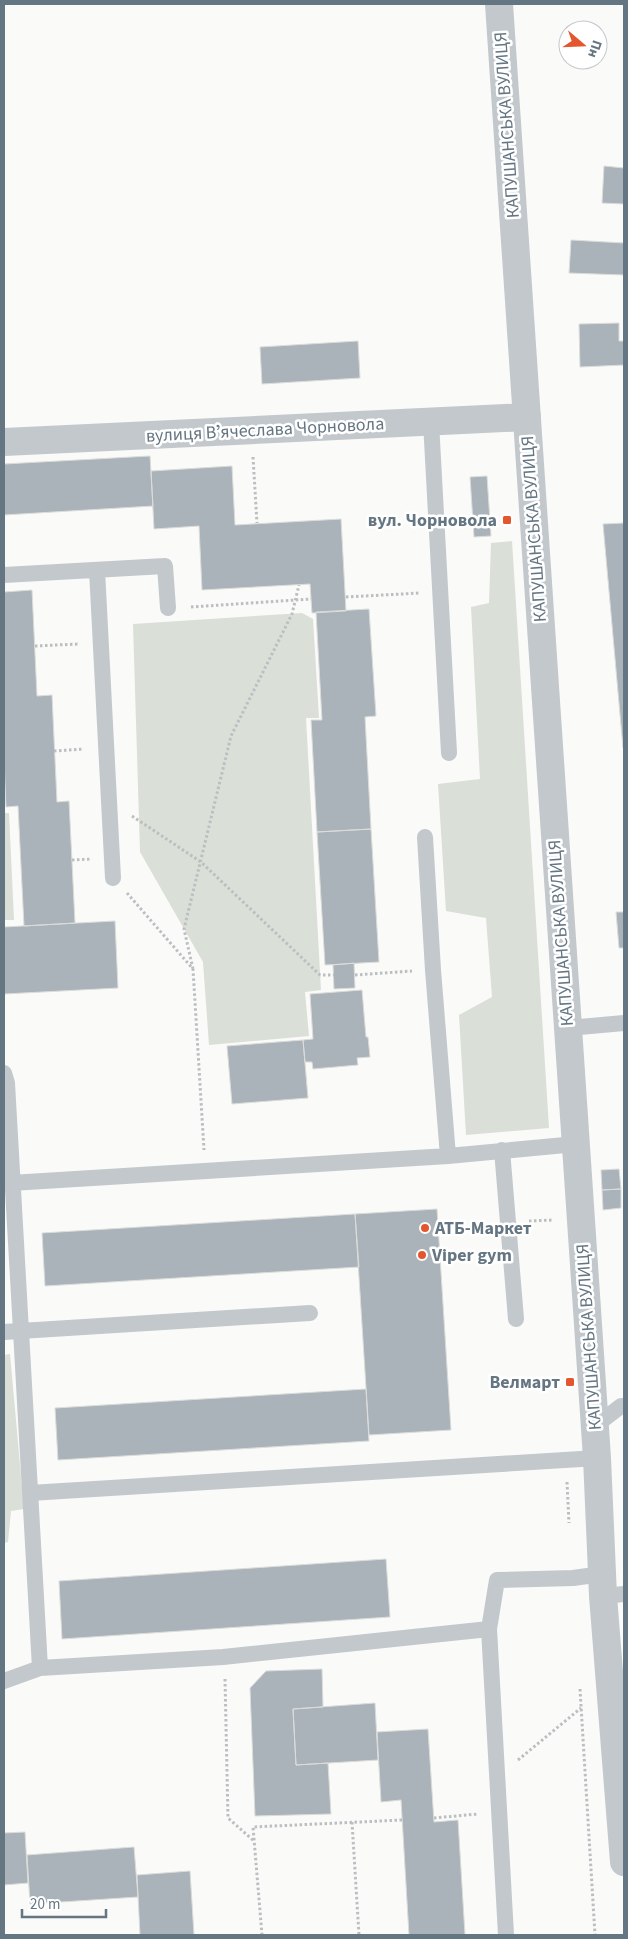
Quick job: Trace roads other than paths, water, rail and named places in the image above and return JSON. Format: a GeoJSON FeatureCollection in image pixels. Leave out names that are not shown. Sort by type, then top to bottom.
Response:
{"type":"FeatureCollection","features":[{"type":"Feature","properties":{"kind":"street","name":"КАПУШАНСЬКА ВУЛИЦЯ"},"geometry":{"type":"LineString","coordinates":[[499,4],[597,1458],[610,1588],[624,1862]]}},
{"type":"Feature","properties":{"kind":"street","name":"вулиця Вʼячеслава Чорновола"},"geometry":{"type":"LineString","coordinates":[[4,442],[527,417]]}},
{"type":"Feature","properties":{"kind":"lane"},"geometry":{"type":"LineString","coordinates":[[431,422],[449,753]]}},
{"type":"Feature","properties":{"kind":"lane"},"geometry":{"type":"LineString","coordinates":[[4,575],[165,566],[168,608]]}},
{"type":"Feature","properties":{"kind":"lane"},"geometry":{"type":"LineString","coordinates":[[97,570],[114,878]]}},
{"type":"Feature","properties":{"kind":"lane"},"geometry":{"type":"LineString","coordinates":[[425,837],[432,970],[448,1156]]}},
{"type":"Feature","properties":{"kind":"lane"},"geometry":{"type":"LineString","coordinates":[[568,1028],[624,1023]]}},
{"type":"Feature","properties":{"kind":"lane"},"geometry":{"type":"LineString","coordinates":[[4,1073],[7,1083],[11,1183],[12,1332],[30,1493],[40,1668]]}},
{"type":"Feature","properties":{"kind":"lane"},"geometry":{"type":"LineString","coordinates":[[11,1183],[448,1156],[576,1144]]}},
{"type":"Feature","properties":{"kind":"lane"},"geometry":{"type":"LineString","coordinates":[[502,1150],[516,1319]]}},
{"type":"Feature","properties":{"kind":"lane"},"geometry":{"type":"LineString","coordinates":[[12,1332],[310,1313]]}},
{"type":"Feature","properties":{"kind":"lane"},"geometry":{"type":"LineString","coordinates":[[595,1426],[621,1406],[624,1406]]}},
{"type":"Feature","properties":{"kind":"lane"},"geometry":{"type":"LineString","coordinates":[[30,1493],[597,1458]]}},
{"type":"Feature","properties":{"kind":"lane"},"geometry":{"type":"LineString","coordinates":[[506,1935],[489,1629],[497,1580],[573,1578],[610,1588]]}},
{"type":"Feature","properties":{"kind":"lane"},"geometry":{"type":"LineString","coordinates":[[4,1681],[40,1668],[224,1657],[489,1629]]}},
{"type":"Feature","properties":{"kind":"place","name":"вул. Чорновола"},"geometry":{"type":"Point","coordinates":[507,520]}},
{"type":"Feature","properties":{"kind":"place","name":"АТБ-Маркет"},"geometry":{"type":"Point","coordinates":[425,1228]}},
{"type":"Feature","properties":{"kind":"place","name":"Viper gym"},"geometry":{"type":"Point","coordinates":[422,1255]}},
{"type":"Feature","properties":{"kind":"place","name":"Велмарт"},"geometry":{"type":"Point","coordinates":[570,1382]}}]}
